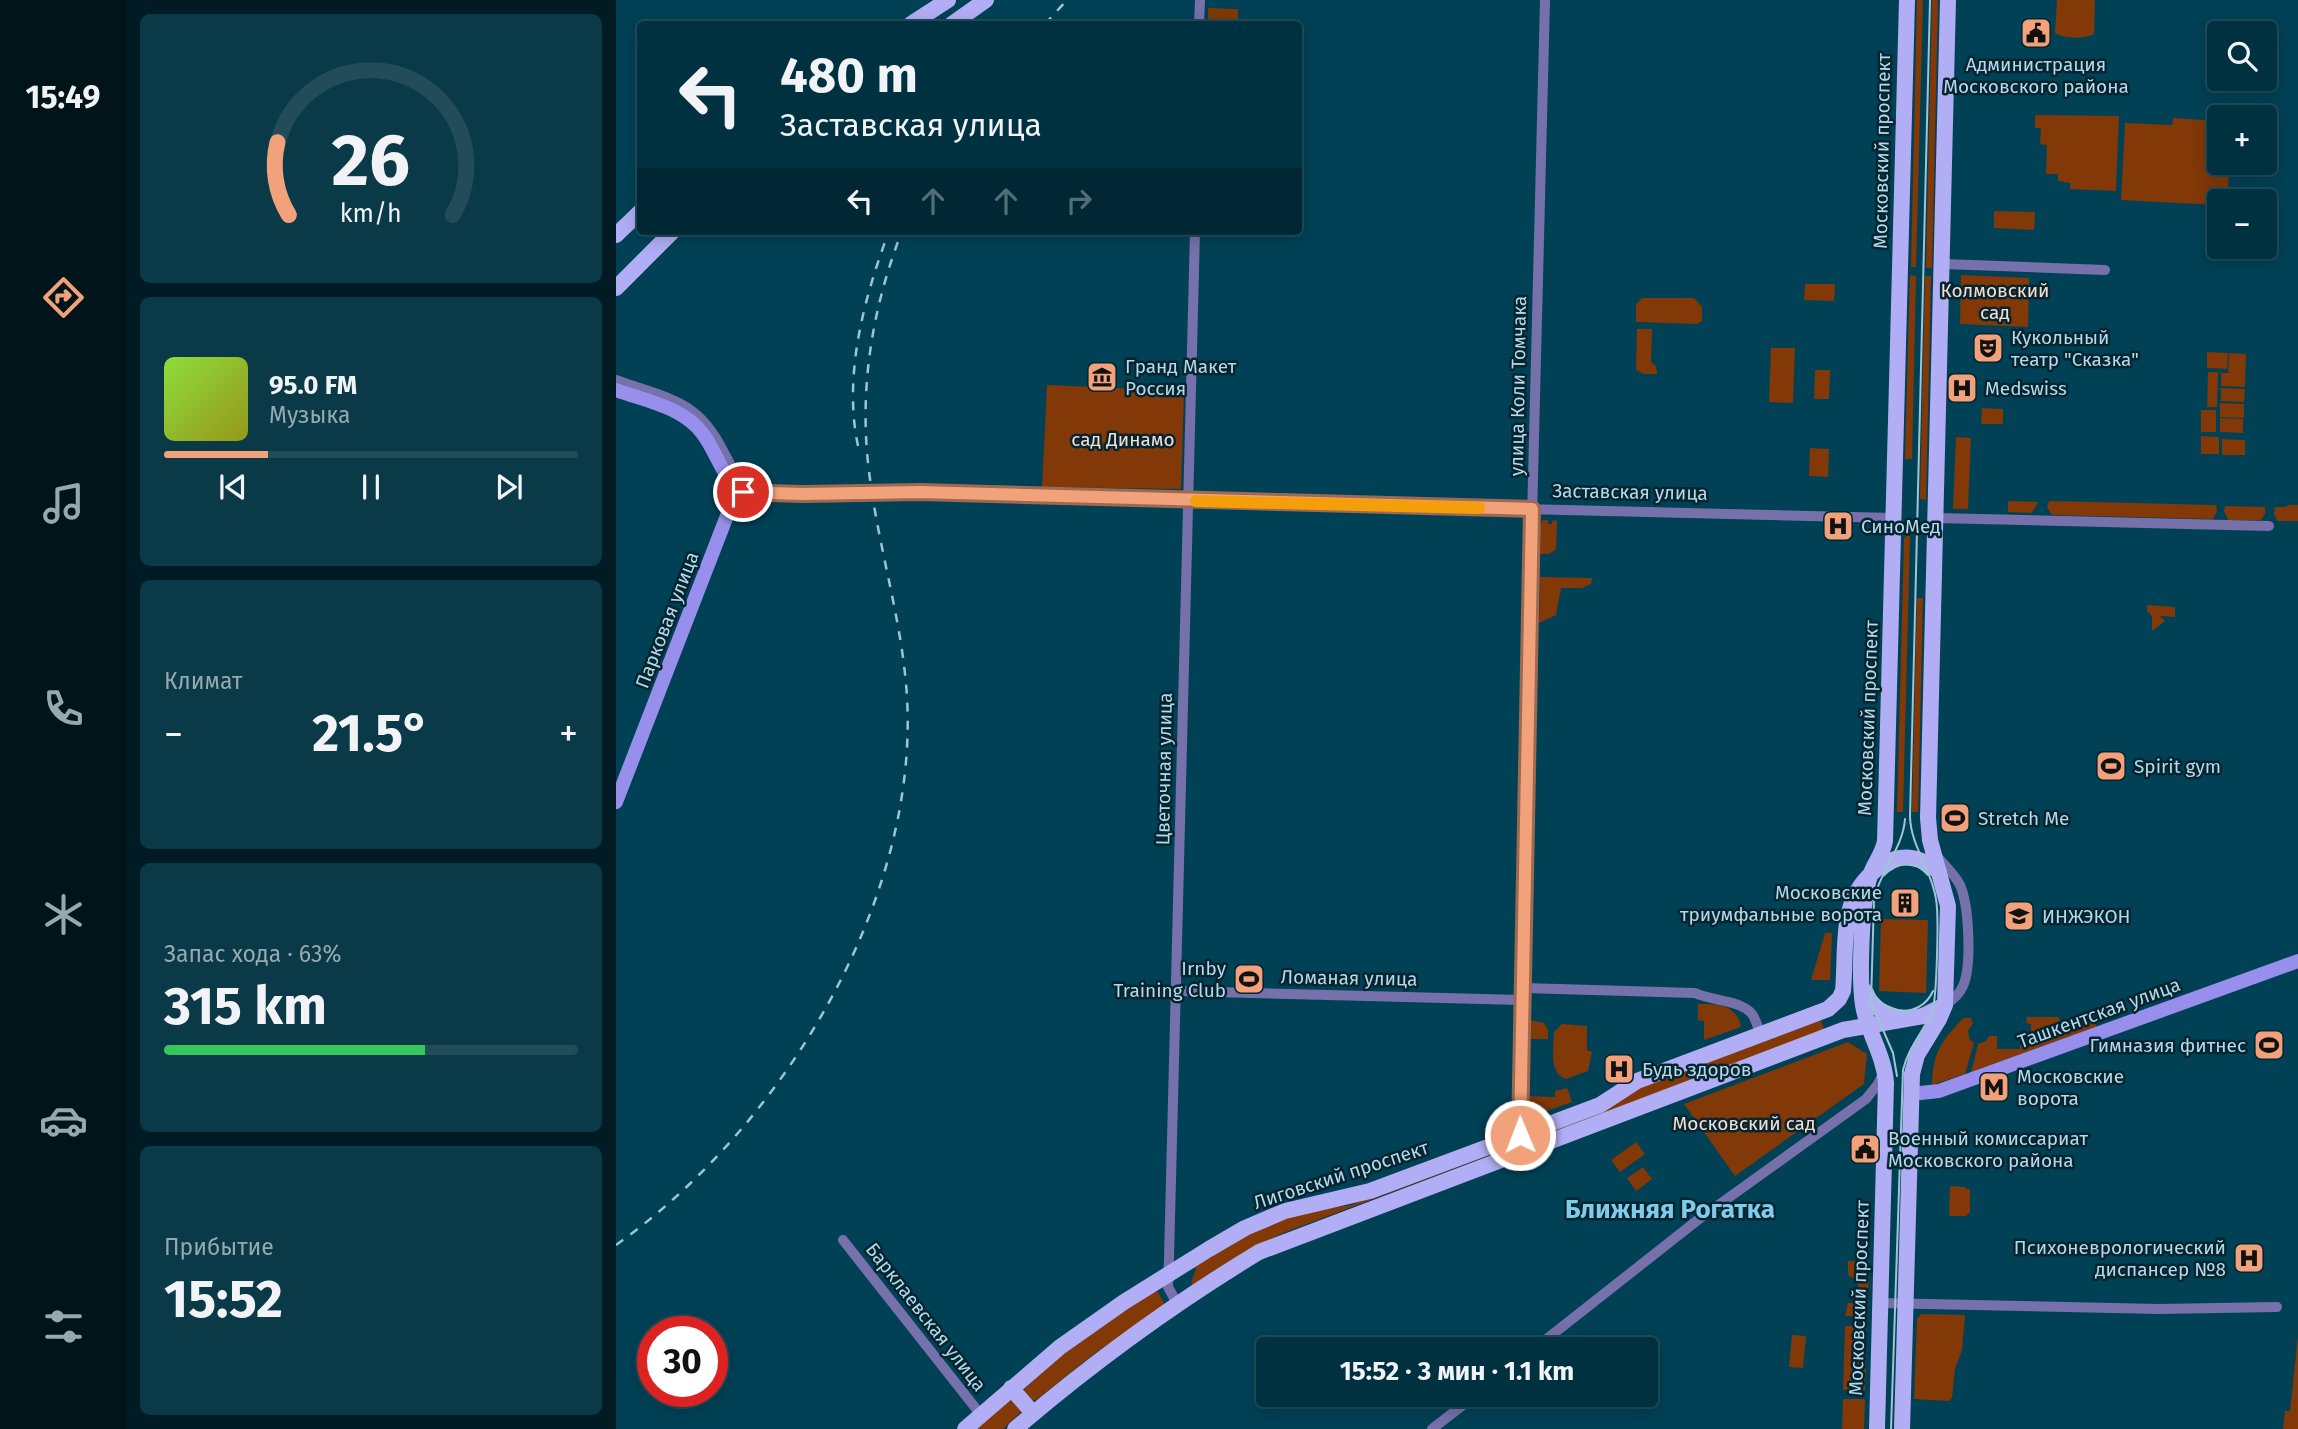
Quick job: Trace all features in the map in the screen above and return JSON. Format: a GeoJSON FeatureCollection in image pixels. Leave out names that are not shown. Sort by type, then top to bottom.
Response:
{"type":"FeatureCollection","features":[{"type":"Feature","properties":{"kind":"main road"},"geometry":{"type":"LineString","coordinates":[[916,21],[948,0]]}},
{"type":"Feature","properties":{"kind":"main road"},"geometry":{"type":"LineString","coordinates":[[956,21],[986,0]]}},
{"type":"Feature","properties":{"kind":"main road","name":"Московский проспект"},"geometry":{"type":"LineString","coordinates":[[1877,1429],[1885,1069],[1863,1004],[1862,980],[1864,904],[1870,875],[1885,841],[1907,0]]}},
{"type":"Feature","properties":{"kind":"main road"},"geometry":{"type":"LineString","coordinates":[[1902,1429],[1912,1074],[1917,1055],[1945,1005],[1948,906],[1932,850],[1928,817],[1948,0]]}},
{"type":"Feature","properties":{"kind":"main road"},"geometry":{"type":"LineString","coordinates":[[616,235],[637,215]]}},
{"type":"Feature","properties":{"kind":"main road"},"geometry":{"type":"LineString","coordinates":[[616,288],[669,235]]}},
{"type":"Feature","properties":{"kind":"main road"},"geometry":{"type":"LineString","coordinates":[[1870,875],[1889,861],[1907,857],[1923,861],[1939,872]]}},
{"type":"Feature","properties":{"kind":"main road","name":"Лиговский проспект"},"geometry":{"type":"LineString","coordinates":[[1015,1429],[1098,1361],[1259,1252],[1522,1142],[1600,1105],[1637,1081],[1828,1009],[1839,999],[1843,990],[1845,935],[1850,908],[1860,884],[1870,875]]}},
{"type":"Feature","properties":{"kind":"main road"},"geometry":{"type":"LineString","coordinates":[[1862,980],[1864,991],[1873,1005],[1887,1014],[1909,1019]]}},
{"type":"Feature","properties":{"kind":"main road","name":"Лиговский проспект"},"geometry":{"type":"LineString","coordinates":[[965,1429],[1068,1341],[1168,1274],[1245,1228],[1285,1211],[1370,1191],[1522,1142],[1837,1033],[1923,1016],[1945,1005]]}},
{"type":"Feature","properties":{"kind":"main road"},"geometry":{"type":"LineString","coordinates":[[1011,1388],[1033,1413]]}},
{"type":"Feature","properties":{"kind":"street"},"geometry":{"type":"LineString","coordinates":[[1199,21],[1200,0]]}},
{"type":"Feature","properties":{"kind":"street","name":"улица Коли Томчака"},"geometry":{"type":"LineString","coordinates":[[1522,1142],[1521,988],[1545,0]]}},
{"type":"Feature","properties":{"kind":"street","name":"Цветочная улица"},"geometry":{"type":"LineString","coordinates":[[1178,1305],[1168,1287],[1168,1274],[1195,235]]}},
{"type":"Feature","properties":{"kind":"street"},"geometry":{"type":"LineString","coordinates":[[1942,264],[2105,270]]}},
{"type":"Feature","properties":{"kind":"street"},"geometry":{"type":"LineString","coordinates":[[616,380],[681,404],[699,415],[713,431],[736,475],[737,490]]}},
{"type":"Feature","properties":{"kind":"street"},"geometry":{"type":"LineString","coordinates":[[616,390],[687,418],[703,434],[727,480],[737,490]]}},
{"type":"Feature","properties":{"kind":"street","name":"Заставская улица"},"geometry":{"type":"LineString","coordinates":[[737,490],[750,493],[920,492],[1188,501],[1894,517]]}},
{"type":"Feature","properties":{"kind":"street","name":"Парковая улица"},"geometry":{"type":"LineString","coordinates":[[616,802],[737,490]]}},
{"type":"Feature","properties":{"kind":"street"},"geometry":{"type":"LineString","coordinates":[[1936,518],[2269,526]]}},
{"type":"Feature","properties":{"kind":"street"},"geometry":{"type":"LineString","coordinates":[[1932,850],[1959,882],[1967,906],[1967,975],[1955,998],[1945,1005]]}},
{"type":"Feature","properties":{"kind":"street","name":"Ташкентская улица"},"geometry":{"type":"LineString","coordinates":[[1911,1094],[1937,1092],[2298,961]]}},
{"type":"Feature","properties":{"kind":"street"},"geometry":{"type":"LineString","coordinates":[[1521,988],[1695,993],[1744,1008],[1753,1014],[1761,1035]]}},
{"type":"Feature","properties":{"kind":"street","name":"Ломаная улица"},"geometry":{"type":"LineString","coordinates":[[1175,991],[1521,1000]]}},
{"type":"Feature","properties":{"kind":"street"},"geometry":{"type":"LineString","coordinates":[[1549,1337],[1699,1219],[1866,1099],[1885,1069]]}},
{"type":"Feature","properties":{"kind":"street"},"geometry":{"type":"LineString","coordinates":[[1866,1099],[1885,1105]]}},
{"type":"Feature","properties":{"kind":"street","name":"Барклаевская улица"},"geometry":{"type":"LineString","coordinates":[[843,1240],[981,1415]]}},
{"type":"Feature","properties":{"kind":"street"},"geometry":{"type":"LineString","coordinates":[[1880,1303],[2159,1309],[2277,1307]]}},
{"type":"Feature","properties":{"kind":"street"},"geometry":{"type":"LineString","coordinates":[[1432,1429],[1460,1407]]}},
{"type":"Feature","properties":{"kind":"green space"},"geometry":{"type":"Polygon","coordinates":[[[1917,0],[1923,0],[1916,267],[1911,267],[1917,0]]]}},
{"type":"Feature","properties":{"kind":"green space"},"geometry":{"type":"Polygon","coordinates":[[[1932,0],[1938,0],[1932,268],[1926,268],[1932,0]]]}},
{"type":"Feature","properties":{"kind":"green space"},"geometry":{"type":"Polygon","coordinates":[[[2057,0],[2095,0],[2094,34],[2074,38],[2055,33],[2057,0]]]}},
{"type":"Feature","properties":{"kind":"green space"},"geometry":{"type":"Polygon","coordinates":[[[1208,8],[1238,9],[1238,21],[1208,21],[1208,8]]]}},
{"type":"Feature","properties":{"kind":"green space"},"geometry":{"type":"Polygon","coordinates":[[[2035,115],[2119,116],[2116,191],[2070,189],[2070,183],[2058,181],[2058,174],[2046,174],[2047,145],[2040,144],[2041,128],[2035,128],[2035,115]]]}},
{"type":"Feature","properties":{"kind":"green space"},"geometry":{"type":"Polygon","coordinates":[[[2173,118],[2207,120],[2207,175],[2229,175],[2228,189],[2207,189],[2207,204],[2121,200],[2125,123],[2172,125],[2173,118]]]}},
{"type":"Feature","properties":{"kind":"green space"},"geometry":{"type":"Polygon","coordinates":[[[1994,211],[2035,212],[2034,230],[1994,228],[1994,211]]]}},
{"type":"Feature","properties":{"kind":"green space"},"geometry":{"type":"Polygon","coordinates":[[[1910,275],[1916,276],[1912,459],[1905,459],[1910,275]]]}},
{"type":"Feature","properties":{"kind":"green space","name":"Колмовский сад"},"geometry":{"type":"Polygon","coordinates":[[[1961,275],[2029,278],[2028,327],[1960,324],[1961,275]]]}},
{"type":"Feature","properties":{"kind":"green space"},"geometry":{"type":"Polygon","coordinates":[[[1925,276],[1931,276],[1926,500],[1920,499],[1925,276]]]}},
{"type":"Feature","properties":{"kind":"green space"},"geometry":{"type":"Polygon","coordinates":[[[1805,284],[1835,284],[1834,301],[1804,300],[1805,284]]]}},
{"type":"Feature","properties":{"kind":"green space"},"geometry":{"type":"Polygon","coordinates":[[[1642,298],[1694,298],[1702,307],[1702,321],[1697,324],[1636,322],[1636,304],[1642,298]]]}},
{"type":"Feature","properties":{"kind":"green space"},"geometry":{"type":"Polygon","coordinates":[[[1637,329],[1652,329],[1651,362],[1656,366],[1657,374],[1644,374],[1636,370],[1637,329]]]}},
{"type":"Feature","properties":{"kind":"green space"},"geometry":{"type":"Polygon","coordinates":[[[1771,348],[1795,348],[1793,403],[1769,402],[1771,348]]]}},
{"type":"Feature","properties":{"kind":"green space"},"geometry":{"type":"Polygon","coordinates":[[[2207,352],[2228,353],[2227,369],[2207,368],[2207,352]]]}},
{"type":"Feature","properties":{"kind":"green space"},"geometry":{"type":"Polygon","coordinates":[[[2229,353],[2246,354],[2245,387],[2221,386],[2221,373],[2231,373],[2228,372],[2229,353]]]}},
{"type":"Feature","properties":{"kind":"green space"},"geometry":{"type":"Polygon","coordinates":[[[1815,370],[1830,370],[1829,399],[1814,399],[1815,370]]]}},
{"type":"Feature","properties":{"kind":"green space"},"geometry":{"type":"Polygon","coordinates":[[[2208,372],[2218,372],[2217,407],[2207,407],[2208,372]]]}},
{"type":"Feature","properties":{"kind":"green space","name":"сад Динамо"},"geometry":{"type":"Polygon","coordinates":[[[1047,385],[1184,391],[1181,489],[1042,487],[1047,385]]]}},
{"type":"Feature","properties":{"kind":"green space"},"geometry":{"type":"Polygon","coordinates":[[[2221,388],[2245,389],[2244,402],[2221,401],[2221,388]]]}},
{"type":"Feature","properties":{"kind":"green space"},"geometry":{"type":"Polygon","coordinates":[[[2220,403],[2244,404],[2244,418],[2220,417],[2220,403]]]}},
{"type":"Feature","properties":{"kind":"green space"},"geometry":{"type":"Polygon","coordinates":[[[1982,408],[2003,409],[2003,424],[1981,424],[1982,408]]]}},
{"type":"Feature","properties":{"kind":"green space"},"geometry":{"type":"Polygon","coordinates":[[[2201,410],[2216,410],[2216,432],[2201,432],[2201,410]]]}},
{"type":"Feature","properties":{"kind":"green space"},"geometry":{"type":"Polygon","coordinates":[[[2220,418],[2243,419],[2243,433],[2220,432],[2220,418]]]}},
{"type":"Feature","properties":{"kind":"green space"},"geometry":{"type":"Polygon","coordinates":[[[2201,436],[2219,437],[2219,454],[2201,454],[2201,436]]]}},
{"type":"Feature","properties":{"kind":"green space"},"geometry":{"type":"Polygon","coordinates":[[[1956,437],[1971,438],[1968,509],[1953,509],[1956,437]]]}},
{"type":"Feature","properties":{"kind":"green space"},"geometry":{"type":"Polygon","coordinates":[[[2222,439],[2245,440],[2245,455],[2222,455],[2222,439]]]}},
{"type":"Feature","properties":{"kind":"green space"},"geometry":{"type":"Polygon","coordinates":[[[1810,448],[1829,449],[1828,477],[1809,476],[1810,448]]]}},
{"type":"Feature","properties":{"kind":"green space"},"geometry":{"type":"Polygon","coordinates":[[[2008,501],[2038,502],[2032,513],[2008,512],[2008,501]]]}},
{"type":"Feature","properties":{"kind":"green space"},"geometry":{"type":"Polygon","coordinates":[[[2049,501],[2216,505],[2217,511],[2213,519],[2052,515],[2047,507],[2049,501]]]}},
{"type":"Feature","properties":{"kind":"green space"},"geometry":{"type":"Polygon","coordinates":[[[2298,505],[2298,521],[2277,521],[2275,507],[2298,505]]]}},
{"type":"Feature","properties":{"kind":"green space"},"geometry":{"type":"Polygon","coordinates":[[[2225,506],[2265,507],[2265,514],[2261,520],[2228,520],[2225,506]]]}},
{"type":"Feature","properties":{"kind":"green space"},"geometry":{"type":"Polygon","coordinates":[[[1543,520],[1548,520],[1548,524],[1552,524],[1553,520],[1557,521],[1556,550],[1548,554],[1539,554],[1540,526],[1543,520]]]}},
{"type":"Feature","properties":{"kind":"green space"},"geometry":{"type":"Polygon","coordinates":[[[1910,536],[1903,812],[1897,812],[1904,538],[1910,536]]]}},
{"type":"Feature","properties":{"kind":"green space"},"geometry":{"type":"Polygon","coordinates":[[[1540,577],[1592,578],[1591,584],[1582,588],[1561,588],[1556,615],[1539,623],[1540,577]]]}},
{"type":"Feature","properties":{"kind":"green space"},"geometry":{"type":"Polygon","coordinates":[[[1917,598],[1923,598],[1918,812],[1912,812],[1917,598]]]}},
{"type":"Feature","properties":{"kind":"green space"},"geometry":{"type":"Polygon","coordinates":[[[2147,605],[2175,607],[2175,617],[2160,616],[2165,621],[2152,631],[2152,616],[2147,611],[2147,605]]]}},
{"type":"Feature","properties":{"kind":"green space"},"geometry":{"type":"Polygon","coordinates":[[[1881,919],[1928,920],[1926,993],[1879,991],[1881,919]]]}},
{"type":"Feature","properties":{"kind":"green space"},"geometry":{"type":"Polygon","coordinates":[[[1825,933],[1832,933],[1830,980],[1811,980],[1825,933]]]}},
{"type":"Feature","properties":{"kind":"green space"},"geometry":{"type":"Polygon","coordinates":[[[1698,1004],[1719,1005],[1731,1010],[1739,1019],[1741,1027],[1704,1040],[1704,1021],[1698,1020],[1698,1004]]]}},
{"type":"Feature","properties":{"kind":"green space"},"geometry":{"type":"Polygon","coordinates":[[[2026,1017],[2059,1017],[2060,1029],[2068,1028],[2068,1017],[2096,1022],[2096,1027],[1971,1072],[1978,1044],[1986,1041],[1989,1036],[1997,1036],[1997,1049],[2020,1049],[2020,1045],[2031,1042],[2031,1024],[2027,1023],[2026,1017]]]}},
{"type":"Feature","properties":{"kind":"green space"},"geometry":{"type":"Polygon","coordinates":[[[1820,1018],[1824,1030],[1544,1135],[1543,1133],[1636,1088],[1820,1018]]]}},
{"type":"Feature","properties":{"kind":"green space"},"geometry":{"type":"Polygon","coordinates":[[[1963,1018],[1971,1018],[1973,1023],[1968,1031],[1970,1040],[1974,1043],[1965,1074],[1932,1085],[1936,1055],[1963,1018]]]}},
{"type":"Feature","properties":{"kind":"green space"},"geometry":{"type":"Polygon","coordinates":[[[1529,1020],[1544,1023],[1548,1030],[1548,1039],[1528,1039],[1529,1020]]]}},
{"type":"Feature","properties":{"kind":"green space"},"geometry":{"type":"Polygon","coordinates":[[[1562,1024],[1587,1026],[1587,1050],[1592,1052],[1588,1071],[1566,1079],[1557,1072],[1553,1059],[1554,1032],[1562,1024]]]}},
{"type":"Feature","properties":{"kind":"green space","name":"Московский сад"},"geometry":{"type":"Polygon","coordinates":[[[1848,1042],[1867,1054],[1864,1084],[1735,1176],[1684,1104],[1848,1042]]]}},
{"type":"Feature","properties":{"kind":"green space"},"geometry":{"type":"Polygon","coordinates":[[[1567,1088],[1572,1102],[1535,1115],[1528,1114],[1527,1096],[1555,1097],[1555,1091],[1567,1088]]]}},
{"type":"Feature","properties":{"kind":"green space"},"geometry":{"type":"Polygon","coordinates":[[[1636,1142],[1645,1154],[1620,1172],[1611,1160],[1636,1142]]]}},
{"type":"Feature","properties":{"kind":"green space"},"geometry":{"type":"Polygon","coordinates":[[[1508,1147],[1288,1231],[1239,1255],[1193,1285],[1191,1283],[1196,1269],[1194,1266],[1248,1235],[1288,1217],[1351,1205],[1508,1147]]]}},
{"type":"Feature","properties":{"kind":"green space"},"geometry":{"type":"Polygon","coordinates":[[[1643,1167],[1652,1179],[1636,1191],[1627,1178],[1643,1167]]]}},
{"type":"Feature","properties":{"kind":"green space"},"geometry":{"type":"Polygon","coordinates":[[[1950,1186],[1970,1190],[1970,1212],[1966,1216],[1949,1216],[1950,1186]]]}},
{"type":"Feature","properties":{"kind":"green space"},"geometry":{"type":"Polygon","coordinates":[[[1848,1261],[1869,1261],[1866,1273],[1869,1273],[1867,1317],[1845,1316],[1848,1303],[1858,1303],[1858,1281],[1848,1275],[1848,1261]]]}},
{"type":"Feature","properties":{"kind":"green space"},"geometry":{"type":"Polygon","coordinates":[[[1154,1291],[1158,1292],[1164,1303],[1163,1308],[1094,1354],[1036,1400],[1032,1400],[1023,1390],[1060,1356],[1154,1291]]]}},
{"type":"Feature","properties":{"kind":"green space"},"geometry":{"type":"Polygon","coordinates":[[[1921,1314],[1965,1315],[1962,1350],[1955,1369],[1952,1398],[1949,1401],[1914,1399],[1917,1319],[1921,1314]]]}},
{"type":"Feature","properties":{"kind":"green space"},"geometry":{"type":"Polygon","coordinates":[[[1845,1326],[1866,1326],[1863,1354],[1866,1354],[1865,1390],[1843,1390],[1845,1326]]]}},
{"type":"Feature","properties":{"kind":"green space"},"geometry":{"type":"Polygon","coordinates":[[[1792,1335],[1806,1336],[1803,1368],[1789,1367],[1792,1335]]]}},
{"type":"Feature","properties":{"kind":"green space"},"geometry":{"type":"Polygon","coordinates":[[[2298,1336],[2298,1429],[2283,1429],[2285,1411],[2290,1411],[2298,1336]]]}},
{"type":"Feature","properties":{"kind":"green space"},"geometry":{"type":"Polygon","coordinates":[[[1010,1399],[1022,1411],[1003,1429],[975,1429],[1010,1399]]]}},
{"type":"Feature","properties":{"kind":"green space"},"geometry":{"type":"Polygon","coordinates":[[[1843,1399],[1865,1399],[1864,1429],[1842,1429],[1843,1399]]]}},
{"type":"Feature","properties":{"kind":"tram line"},"geometry":{"type":"LineString","coordinates":[[1891,1429],[1903,1070],[1908,1054],[1932,1012],[1937,956],[1934,888],[1914,838],[1910,817],[1930,0]]}},
{"type":"Feature","properties":{"kind":"tram line"},"geometry":{"type":"LineString","coordinates":[[1897,1076],[1893,1053],[1871,1002],[1874,899],[1900,840],[1905,819]]}},
{"type":"Feature","properties":{"kind":"tram line"},"geometry":{"type":"LineString","coordinates":[[1883,876],[1905,864],[1917,866],[1928,875]]}},
{"type":"Feature","properties":{"kind":"tram line"},"geometry":{"type":"LineString","coordinates":[[1872,989],[1884,1005],[1901,1011],[1920,1006],[1933,991]]}},
{"type":"Feature","properties":{"kind":"railway"},"geometry":{"type":"LineString","coordinates":[[1048,21],[1067,0]]}},
{"type":"Feature","properties":{"kind":"railway"},"geometry":{"type":"LineString","coordinates":[[858,446],[853,392],[855,364],[864,310],[888,235]]}},
{"type":"Feature","properties":{"kind":"railway"},"geometry":{"type":"LineString","coordinates":[[616,1245],[677,1196],[734,1137],[786,1071],[831,999],[867,923],[892,844],[906,764],[906,684],[870,479],[866,416],[875,322],[901,235]]}},
{"type":"Feature","properties":{"kind":"slow traffic"},"geometry":{"type":"LineString","coordinates":[[1196,501],[1479,508]]}},
{"type":"Feature","properties":{"kind":"place","name":"Администрация Московского района"},"geometry":{"type":"Point","coordinates":[2036,33]}},
{"type":"Feature","properties":{"kind":"place","name":"Кукольный театр \"Сказка\""},"geometry":{"type":"Point","coordinates":[1988,348]}},
{"type":"Feature","properties":{"kind":"place","name":"Гранд Макет Россия"},"geometry":{"type":"Point","coordinates":[1102,377]}},
{"type":"Feature","properties":{"kind":"place","name":"Medswiss"},"geometry":{"type":"Point","coordinates":[1962,388]}},
{"type":"Feature","properties":{"kind":"place","name":"СиноМед"},"geometry":{"type":"Point","coordinates":[1838,526]}},
{"type":"Feature","properties":{"kind":"place","name":"Spirit gym"},"geometry":{"type":"Point","coordinates":[2111,766]}},
{"type":"Feature","properties":{"kind":"place","name":"Stretch Me"},"geometry":{"type":"Point","coordinates":[1955,818]}},
{"type":"Feature","properties":{"kind":"place","name":"Московские триумфальные ворота"},"geometry":{"type":"Point","coordinates":[1905,903]}},
{"type":"Feature","properties":{"kind":"place","name":"ИНЖЭКОН"},"geometry":{"type":"Point","coordinates":[2019,916]}},
{"type":"Feature","properties":{"kind":"place","name":"Irnby Training Club"},"geometry":{"type":"Point","coordinates":[1249,979]}},
{"type":"Feature","properties":{"kind":"place","name":"Гимназия фитнес"},"geometry":{"type":"Point","coordinates":[2269,1045]}},
{"type":"Feature","properties":{"kind":"place","name":"Будь здоров"},"geometry":{"type":"Point","coordinates":[1619,1069]}},
{"type":"Feature","properties":{"kind":"place","name":"Московские ворота"},"geometry":{"type":"Point","coordinates":[1994,1087]}},
{"type":"Feature","properties":{"kind":"place","name":"Военный комиссариат Московского района"},"geometry":{"type":"Point","coordinates":[1865,1149]}},
{"type":"Feature","properties":{"kind":"place","name":"Психоневрологический диспансер №8"},"geometry":{"type":"Point","coordinates":[2249,1258]}},
{"type":"Feature","properties":{"kind":"district","name":"Ближняя Рогатка"},"geometry":{"type":"Point","coordinates":[1670,1209]}},
{"type":"Feature","properties":{"kind":"route"},"geometry":{"type":"LineString","coordinates":[[743,492],[920,492],[1532,509],[1521,955],[1520,1135]]}}]}
